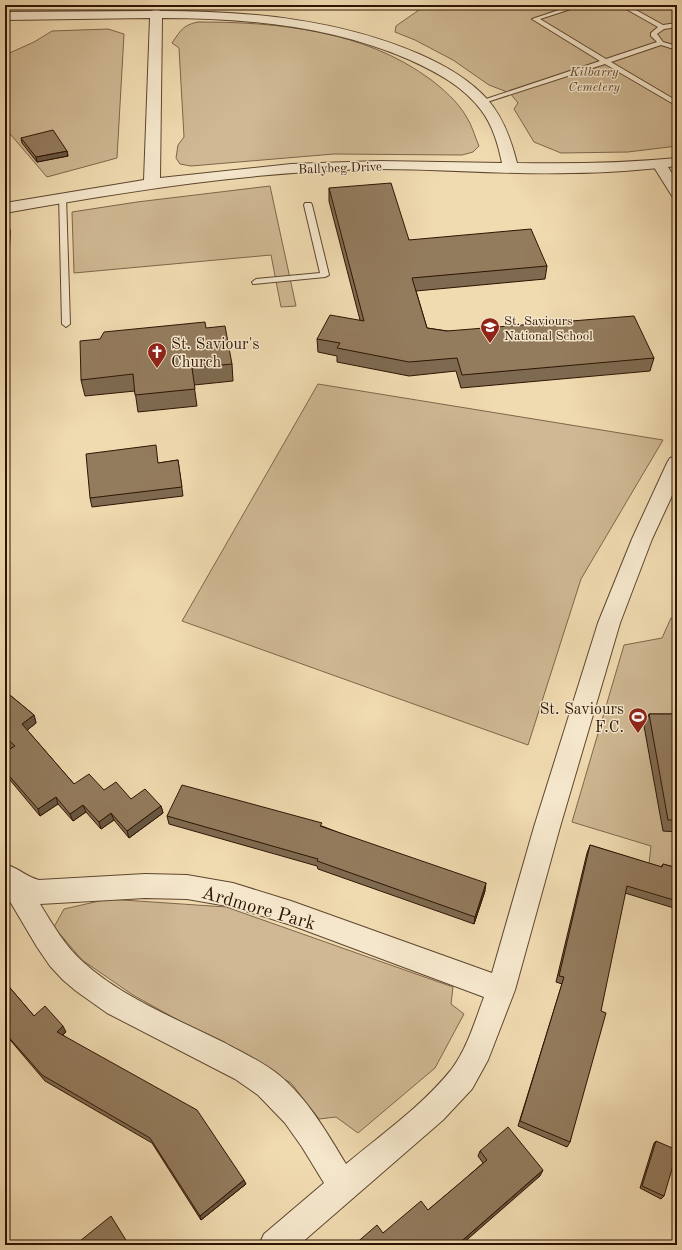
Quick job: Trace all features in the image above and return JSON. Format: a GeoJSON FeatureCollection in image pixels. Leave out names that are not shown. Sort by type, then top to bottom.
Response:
{"type":"FeatureCollection","features":[{"type":"Feature","properties":{"kind":"street"},"geometry":{"type":"LineString","coordinates":[[5,16],[214,12],[262,14],[314,21],[351,30],[398,46],[426,60],[460,82],[482,102],[498,127],[506,147],[511,168]]}},
{"type":"Feature","properties":{"kind":"street"},"geometry":{"type":"LineString","coordinates":[[152,183],[156,13]]}},
{"type":"Feature","properties":{"kind":"street","name":"Ballybeg Drive"},"geometry":{"type":"LineString","coordinates":[[5,208],[62,196],[152,183],[319,166],[400,165],[585,169],[677,162]]}},
{"type":"Feature","properties":{"kind":"street"},"geometry":{"type":"LineString","coordinates":[[659,164],[677,193]]}},
{"type":"Feature","properties":{"kind":"street"},"geometry":{"type":"LineString","coordinates":[[275,1245],[433,1110],[462,1079],[478,1050],[487,1030],[501,990],[595,665],[616,605],[642,539],[677,463]]}},
{"type":"Feature","properties":{"kind":"street","name":"Ardmore Park"},"geometry":{"type":"LineString","coordinates":[[8,873],[22,888],[39,892],[120,886],[152,886],[187,887],[233,895],[291,913],[501,990]]}},
{"type":"Feature","properties":{"kind":"street","name":"Ardmore Park"},"geometry":{"type":"LineString","coordinates":[[8,873],[46,938],[73,971],[117,1003],[245,1069],[276,1091],[291,1108],[343,1187]]}},
{"type":"Feature","properties":{"kind":"lane"},"geometry":{"type":"LineString","coordinates":[[580,5],[535,19],[677,104]]}},
{"type":"Feature","properties":{"kind":"lane"},"geometry":{"type":"LineString","coordinates":[[622,5],[662,27]]}},
{"type":"Feature","properties":{"kind":"lane"},"geometry":{"type":"LineString","coordinates":[[677,25],[662,27],[654,33],[656,40],[677,48]]}},
{"type":"Feature","properties":{"kind":"lane"},"geometry":{"type":"LineString","coordinates":[[482,102],[661,43]]}},
{"type":"Feature","properties":{"kind":"lane"},"geometry":{"type":"LineString","coordinates":[[62,196],[66,324]]}},
{"type":"Feature","properties":{"kind":"lane"},"geometry":{"type":"LineString","coordinates":[[256,282],[325,275],[308,205]]}},
{"type":"Feature","properties":{"kind":"green space","name":"Kilbarry Cemetery"},"geometry":{"type":"Polygon","coordinates":[[[426,5],[677,5],[677,146],[628,152],[561,153],[534,142],[514,109],[518,103],[510,93],[489,85],[453,60],[415,40],[395,32],[396,26],[426,5]]]}},
{"type":"Feature","properties":{"kind":"green space"},"geometry":{"type":"Polygon","coordinates":[[[198,22],[228,22],[289,27],[348,39],[377,49],[404,62],[430,79],[450,96],[468,120],[479,146],[473,152],[462,155],[334,154],[191,166],[180,164],[176,158],[178,145],[184,137],[179,48],[172,43],[183,29],[198,22]]]}},
{"type":"Feature","properties":{"kind":"green space"},"geometry":{"type":"Polygon","coordinates":[[[108,29],[124,34],[117,158],[47,177],[5,128],[5,55],[34,42],[52,31],[108,29]]]}},
{"type":"Feature","properties":{"kind":"green space"},"geometry":{"type":"Polygon","coordinates":[[[270,186],[296,306],[281,307],[271,255],[74,273],[72,212],[137,202],[270,186]]]}},
{"type":"Feature","properties":{"kind":"green space"},"geometry":{"type":"Polygon","coordinates":[[[318,384],[663,440],[581,579],[528,745],[182,621],[318,384]]]}},
{"type":"Feature","properties":{"kind":"green space","name":"St. Saviours F.C."},"geometry":{"type":"Polygon","coordinates":[[[671,618],[677,620],[677,873],[649,864],[651,846],[572,822],[624,645],[662,638],[671,618]]]}},
{"type":"Feature","properties":{"kind":"green space"},"geometry":{"type":"Polygon","coordinates":[[[108,899],[226,907],[453,987],[451,1004],[464,1014],[435,1068],[358,1133],[336,1117],[319,1119],[291,1083],[133,995],[82,960],[54,927],[64,909],[108,899]]]}},
{"type":"Feature","properties":{"kind":"building"},"geometry":{"type":"Polygon","coordinates":[[[53,130],[67,151],[36,157],[21,138],[53,130]]]}},
{"type":"Feature","properties":{"kind":"building"},"geometry":{"type":"Polygon","coordinates":[[[391,183],[409,240],[531,229],[547,266],[412,278],[427,328],[447,331],[634,316],[654,358],[462,375],[457,358],[409,362],[337,348],[340,343],[317,339],[330,315],[364,321],[329,188],[391,183]]]}},
{"type":"Feature","properties":{"kind":"building"},"geometry":{"type":"Polygon","coordinates":[[[5,215],[7,216],[5,255],[5,215]]]}},
{"type":"Feature","properties":{"kind":"building","name":"St. Saviour's Church"},"geometry":{"type":"Polygon","coordinates":[[[205,322],[206,328],[225,326],[232,364],[192,368],[195,389],[135,395],[133,374],[81,380],[80,341],[100,339],[104,332],[205,322]]]}},
{"type":"Feature","properties":{"kind":"building"},"geometry":{"type":"Polygon","coordinates":[[[156,445],[158,463],[178,460],[182,487],[90,498],[86,454],[156,445]]]}},
{"type":"Feature","properties":{"kind":"building"},"geometry":{"type":"Polygon","coordinates":[[[5,691],[34,715],[22,724],[74,784],[89,774],[104,790],[116,782],[131,799],[145,789],[161,806],[127,831],[111,813],[99,822],[83,805],[70,814],[56,797],[38,809],[5,771],[5,752],[15,746],[5,737],[5,691]]]}},
{"type":"Feature","properties":{"kind":"building"},"geometry":{"type":"Polygon","coordinates":[[[649,714],[677,714],[677,820],[668,820],[649,714]]]}},
{"type":"Feature","properties":{"kind":"building"},"geometry":{"type":"Polygon","coordinates":[[[182,785],[322,823],[320,826],[486,883],[475,917],[317,861],[318,859],[167,816],[182,785]]]}},
{"type":"Feature","properties":{"kind":"building"},"geometry":{"type":"Polygon","coordinates":[[[590,845],[662,867],[663,864],[677,868],[677,901],[627,886],[601,1011],[606,1013],[570,1142],[520,1121],[564,977],[559,976],[590,845]]]}},
{"type":"Feature","properties":{"kind":"building"},"geometry":{"type":"Polygon","coordinates":[[[5,982],[34,1016],[45,1006],[63,1026],[57,1032],[197,1110],[244,1180],[200,1216],[150,1138],[42,1075],[5,1033],[5,982]]]}},
{"type":"Feature","properties":{"kind":"building"},"geometry":{"type":"Polygon","coordinates":[[[508,1127],[543,1170],[457,1245],[354,1245],[377,1225],[383,1233],[421,1201],[428,1210],[487,1160],[480,1151],[508,1127]]]}},
{"type":"Feature","properties":{"kind":"building"},"geometry":{"type":"Polygon","coordinates":[[[656,1141],[677,1150],[664,1196],[642,1186],[656,1141]]]}},
{"type":"Feature","properties":{"kind":"building"},"geometry":{"type":"Polygon","coordinates":[[[111,1216],[129,1245],[75,1245],[111,1216]]]}},
{"type":"Feature","properties":{"kind":"place","name":"St. Saviours National School"},"geometry":{"type":"Point","coordinates":[490,344]}},
{"type":"Feature","properties":{"kind":"place","name":"St. Saviour's Church"},"geometry":{"type":"Point","coordinates":[157,369]}},
{"type":"Feature","properties":{"kind":"place","name":"St. Saviours F.C."},"geometry":{"type":"Point","coordinates":[638,734]}}]}
